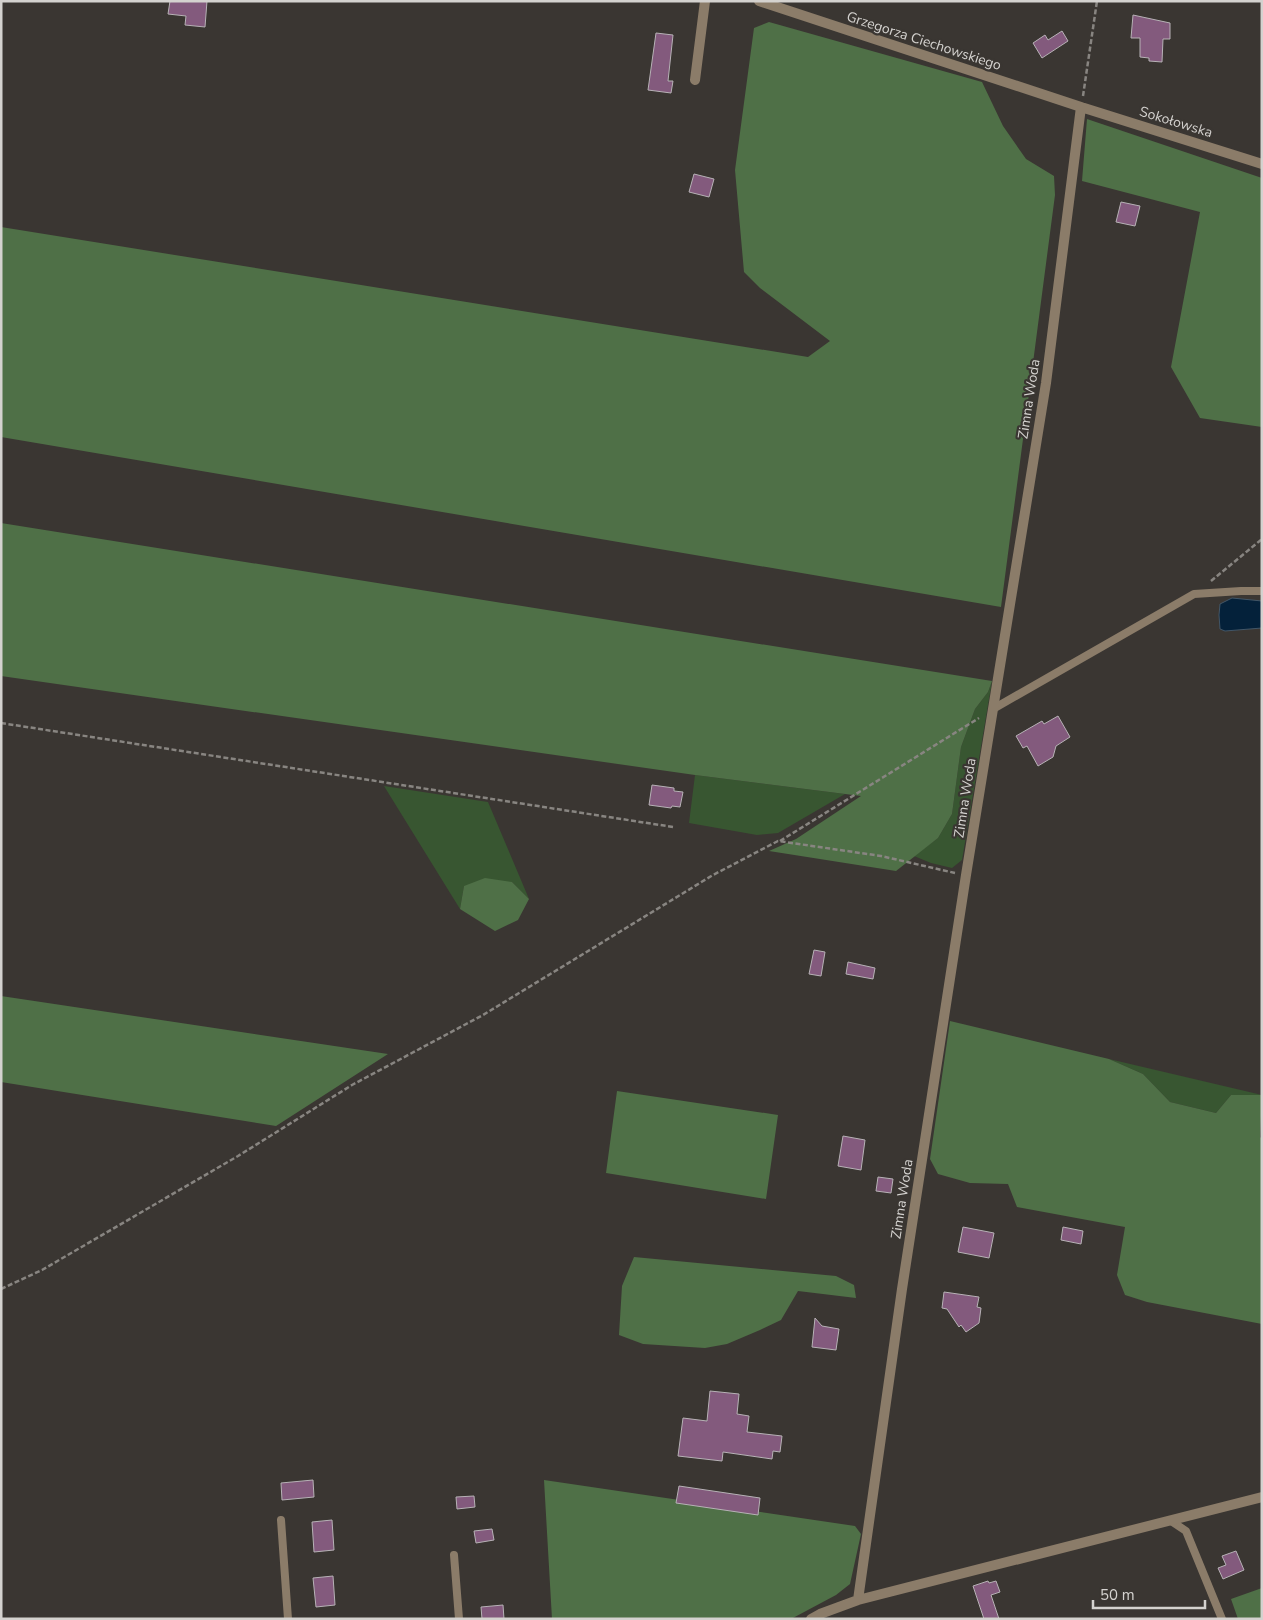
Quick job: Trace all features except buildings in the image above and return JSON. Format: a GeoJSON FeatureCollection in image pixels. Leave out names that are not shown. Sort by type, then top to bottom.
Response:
{"type":"FeatureCollection","features":[{"type":"Feature","properties":{"kind":"street"},"geometry":{"type":"LineString","coordinates":[[695,80],[705,1]]}},
{"type":"Feature","properties":{"kind":"street","name":"Grzegorza Ciechowskiego"},"geometry":{"type":"LineString","coordinates":[[759,1],[1081,107]]}},
{"type":"Feature","properties":{"kind":"street","name":"Sokołowska"},"geometry":{"type":"LineString","coordinates":[[1081,107],[1262,164]]}},
{"type":"Feature","properties":{"kind":"street","name":"Zimna Woda"},"geometry":{"type":"LineString","coordinates":[[858,1600],[902,1289],[966,875],[1046,383],[1081,107]]}},
{"type":"Feature","properties":{"kind":"street"},"geometry":{"type":"LineString","coordinates":[[811,1619],[858,1600],[1262,1497]]}},
{"type":"Feature","properties":{"kind":"lane"},"geometry":{"type":"LineString","coordinates":[[993,709],[1194,594],[1262,591]]}},
{"type":"Feature","properties":{"kind":"lane"},"geometry":{"type":"LineString","coordinates":[[281,1520],[288,1619]]}},
{"type":"Feature","properties":{"kind":"lane"},"geometry":{"type":"LineString","coordinates":[[1171,1521],[1186,1531],[1222,1619]]}},
{"type":"Feature","properties":{"kind":"lane"},"geometry":{"type":"LineString","coordinates":[[454,1555],[459,1619]]}},
{"type":"Feature","properties":{"kind":"path"},"geometry":{"type":"LineString","coordinates":[[1081,107],[1097,1]]}},
{"type":"Feature","properties":{"kind":"path"},"geometry":{"type":"LineString","coordinates":[[1194,594],[1262,539]]}},
{"type":"Feature","properties":{"kind":"path"},"geometry":{"type":"LineString","coordinates":[[1,1289],[42,1270],[238,1156],[352,1085],[483,1015],[714,875],[778,841],[993,709]]}},
{"type":"Feature","properties":{"kind":"path"},"geometry":{"type":"LineString","coordinates":[[1,723],[673,827]]}},
{"type":"Feature","properties":{"kind":"path"},"geometry":{"type":"LineString","coordinates":[[778,841],[881,856],[966,875]]}},
{"type":"Feature","properties":{"kind":"green space"},"geometry":{"type":"Polygon","coordinates":[[[769,22],[982,82],[1003,126],[1026,159],[1054,176],[1055,195],[1001,607],[1,437],[1,227],[808,357],[830,341],[760,288],[744,272],[735,170],[754,28],[769,22]]]}},
{"type":"Feature","properties":{"kind":"green space"},"geometry":{"type":"Polygon","coordinates":[[[1087,119],[1262,178],[1262,427],[1200,418],[1171,367],[1200,212],[1082,181],[1087,119]]]}},
{"type":"Feature","properties":{"kind":"green space"},"geometry":{"type":"Polygon","coordinates":[[[1,523],[992,681],[988,692],[975,709],[961,747],[952,814],[938,838],[896,871],[769,851],[796,839],[861,796],[695,775],[1,676],[1,523]]]}},
{"type":"Feature","properties":{"kind":"green space"},"geometry":{"type":"Polygon","coordinates":[[[992,681],[962,860],[952,868],[931,863],[914,856],[938,838],[952,814],[961,747],[975,709],[988,692],[992,681]]]}},
{"type":"Feature","properties":{"kind":"green space"},"geometry":{"type":"Polygon","coordinates":[[[695,775],[845,794],[778,833],[757,835],[689,823],[695,775]]]}},
{"type":"Feature","properties":{"kind":"green space"},"geometry":{"type":"Polygon","coordinates":[[[384,786],[488,802],[529,899],[512,882],[464,886],[460,909],[384,786]]]}},
{"type":"Feature","properties":{"kind":"green space"},"geometry":{"type":"Polygon","coordinates":[[[485,878],[512,882],[529,899],[518,920],[495,931],[460,909],[464,886],[485,878]]]}},
{"type":"Feature","properties":{"kind":"green space"},"geometry":{"type":"Polygon","coordinates":[[[1,996],[388,1054],[276,1126],[1,1082],[1,996]]]}},
{"type":"Feature","properties":{"kind":"green space"},"geometry":{"type":"Polygon","coordinates":[[[950,1021],[1109,1059],[1143,1074],[1170,1102],[1216,1113],[1231,1095],[1262,1095],[1260,1137],[1262,1139],[1262,1324],[1147,1302],[1125,1295],[1117,1275],[1125,1227],[1017,1207],[1008,1184],[970,1183],[938,1174],[930,1159],[950,1021]]]}},
{"type":"Feature","properties":{"kind":"green space"},"geometry":{"type":"Polygon","coordinates":[[[1109,1059],[1262,1095],[1231,1095],[1216,1113],[1170,1102],[1143,1074],[1109,1059]]]}},
{"type":"Feature","properties":{"kind":"green space"},"geometry":{"type":"Polygon","coordinates":[[[617,1091],[778,1115],[766,1199],[606,1173],[617,1091]]]}},
{"type":"Feature","properties":{"kind":"green space"},"geometry":{"type":"Polygon","coordinates":[[[634,1257],[836,1276],[854,1285],[856,1298],[798,1291],[781,1320],[727,1344],[705,1348],[643,1344],[619,1335],[622,1286],[634,1257]]]}},
{"type":"Feature","properties":{"kind":"green space"},"geometry":{"type":"Polygon","coordinates":[[[544,1480],[855,1526],[861,1534],[850,1584],[836,1595],[791,1619],[552,1619],[544,1480]]]}},
{"type":"Feature","properties":{"kind":"green space"},"geometry":{"type":"Polygon","coordinates":[[[1262,1588],[1262,1619],[1238,1619],[1231,1599],[1262,1588]]]}},
{"type":"Feature","properties":{"kind":"water"},"geometry":{"type":"Polygon","coordinates":[[[1232,598],[1262,601],[1262,628],[1225,631],[1220,629],[1220,604],[1232,598]]]}}]}
